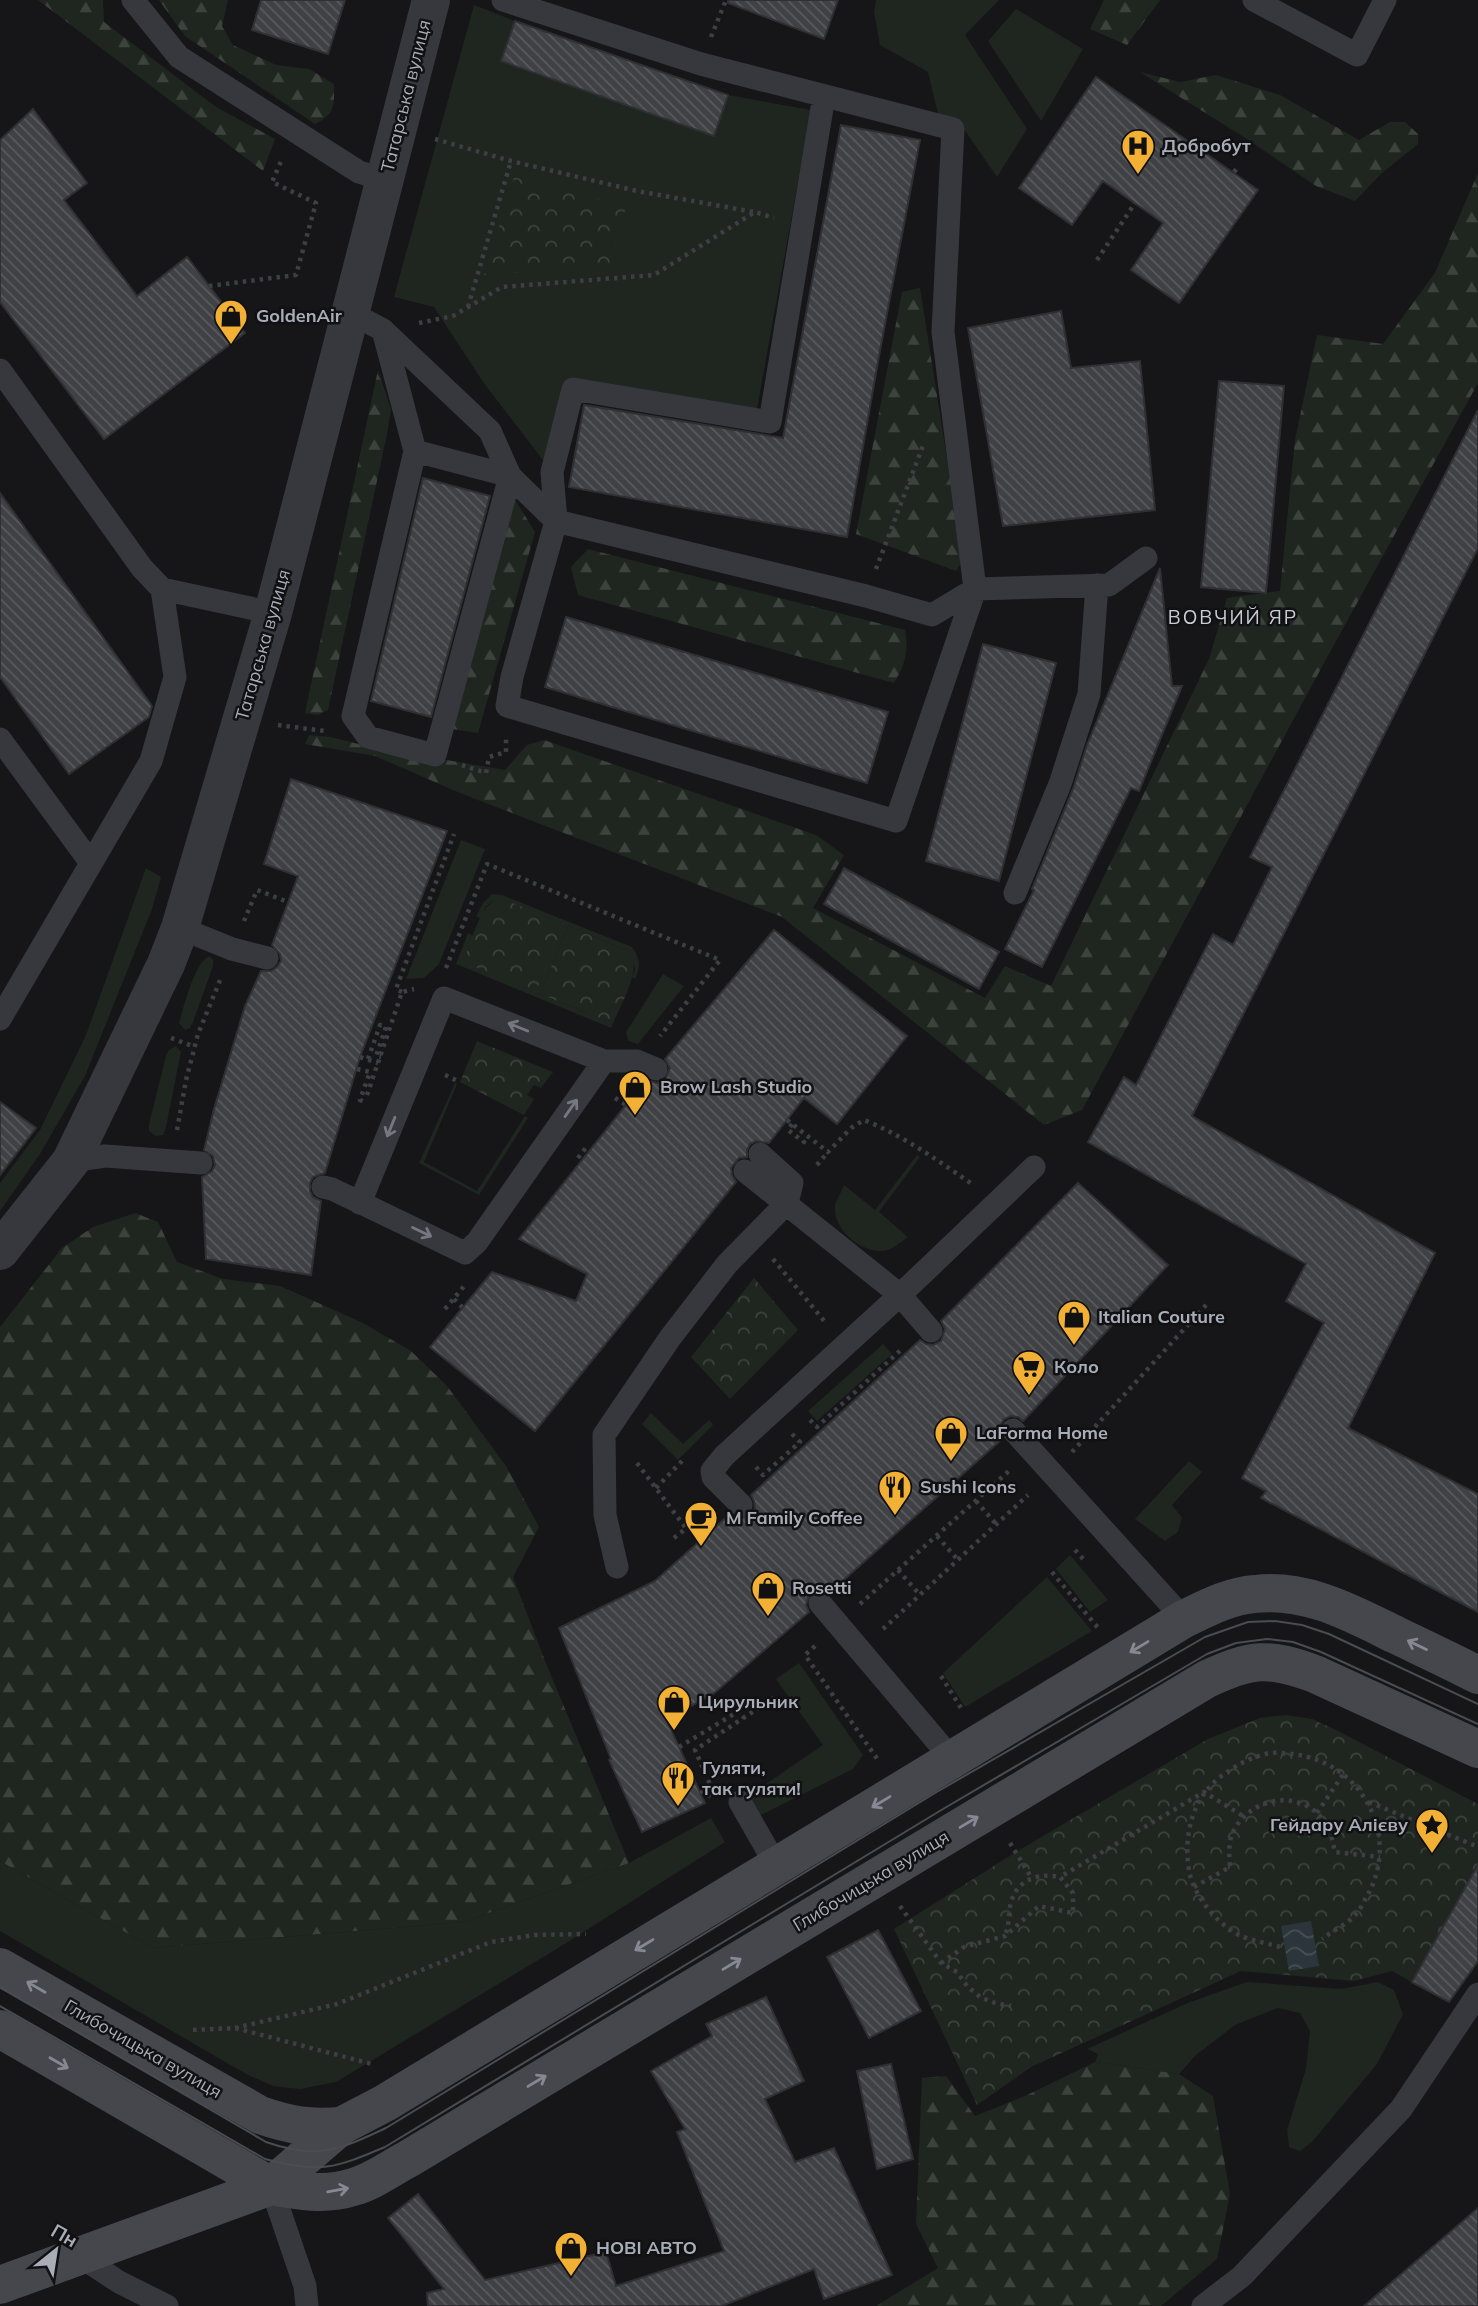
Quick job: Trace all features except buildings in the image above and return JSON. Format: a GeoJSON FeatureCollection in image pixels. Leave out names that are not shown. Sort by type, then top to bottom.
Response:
{"type":"FeatureCollection","features":[{"type":"Feature","properties":{"kind":"main road","name":"Глибочицька вулиця"},"geometry":{"type":"LineString","coordinates":[[271,2186],[341,2126],[385,2103],[1184,1619],[1223,1600],[1277,1592],[1309,1597],[1346,1611],[1478,1675]]}},
{"type":"Feature","properties":{"kind":"main road","name":"Глибочицька вулиця"},"geometry":{"type":"LineString","coordinates":[[0,2029],[271,2186],[327,2193],[355,2187],[408,2159],[1207,1679],[1236,1666],[1264,1661],[1287,1664],[1315,1674],[1478,1749]]}},
{"type":"Feature","properties":{"kind":"main road","name":"Глибочицька вулиця"},"geometry":{"type":"LineString","coordinates":[[0,1967],[260,2115],[289,2125],[341,2126]]}},
{"type":"Feature","properties":{"kind":"main road"},"geometry":{"type":"LineString","coordinates":[[0,2285],[271,2186],[289,2125]]}},
{"type":"Feature","properties":{"kind":"street","name":"Татарська вулиця"},"geometry":{"type":"LineString","coordinates":[[0,1251],[71,1161],[166,964],[180,928],[273,613],[367,321],[385,180],[431,0]]}},
{"type":"Feature","properties":{"kind":"lane"},"geometry":{"type":"LineString","coordinates":[[133,0],[179,57],[359,172],[385,180]]}},
{"type":"Feature","properties":{"kind":"lane"},"geometry":{"type":"LineString","coordinates":[[503,0],[701,64],[953,129],[943,332],[975,589],[896,821],[507,706],[512,677],[556,521],[552,472],[573,389],[770,422],[824,96]]}},
{"type":"Feature","properties":{"kind":"lane"},"geometry":{"type":"LineString","coordinates":[[1254,0],[1357,55],[1385,0]]}},
{"type":"Feature","properties":{"kind":"lane"},"geometry":{"type":"LineString","coordinates":[[367,321],[415,451],[353,716],[368,737],[435,755],[510,476]]}},
{"type":"Feature","properties":{"kind":"lane"},"geometry":{"type":"LineString","coordinates":[[367,321],[490,431],[510,476],[556,521],[866,596],[932,615],[975,589],[1110,584],[1146,558]]}},
{"type":"Feature","properties":{"kind":"lane"},"geometry":{"type":"LineString","coordinates":[[0,370],[142,568],[162,589],[273,613]]}},
{"type":"Feature","properties":{"kind":"lane"},"geometry":{"type":"LineString","coordinates":[[415,451],[510,476]]}},
{"type":"Feature","properties":{"kind":"lane"},"geometry":{"type":"LineString","coordinates":[[1015,893],[1060,784],[1089,694],[1097,584]]}},
{"type":"Feature","properties":{"kind":"lane"},"geometry":{"type":"LineString","coordinates":[[0,1019],[151,761],[176,677],[162,589]]}},
{"type":"Feature","properties":{"kind":"lane"},"geometry":{"type":"LineString","coordinates":[[0,739],[91,863]]}},
{"type":"Feature","properties":{"kind":"lane"},"geometry":{"type":"LineString","coordinates":[[180,928],[232,949],[267,958]]}},
{"type":"Feature","properties":{"kind":"lane"},"geometry":{"type":"LineString","coordinates":[[360,1203],[444,998],[604,1061],[637,1061],[656,1069]]}},
{"type":"Feature","properties":{"kind":"lane"},"geometry":{"type":"LineString","coordinates":[[323,1187],[465,1253],[477,1242],[604,1061]]}},
{"type":"Feature","properties":{"kind":"lane"},"geometry":{"type":"LineString","coordinates":[[617,1567],[605,1515],[604,1435],[670,1338],[727,1264],[787,1203],[792,1183],[760,1154]]}},
{"type":"Feature","properties":{"kind":"lane"},"geometry":{"type":"LineString","coordinates":[[71,1161],[105,1156],[201,1163]]}},
{"type":"Feature","properties":{"kind":"lane"},"geometry":{"type":"LineString","coordinates":[[736,1499],[713,1477],[712,1471],[724,1456],[900,1295],[1034,1167]]}},
{"type":"Feature","properties":{"kind":"lane"},"geometry":{"type":"LineString","coordinates":[[744,1171],[900,1295],[931,1331]]}},
{"type":"Feature","properties":{"kind":"lane"},"geometry":{"type":"LineString","coordinates":[[1013,1430],[1184,1619]]}},
{"type":"Feature","properties":{"kind":"lane"},"geometry":{"type":"LineString","coordinates":[[820,1603],[953,1759]]}},
{"type":"Feature","properties":{"kind":"lane"},"geometry":{"type":"LineString","coordinates":[[729,1801],[776,1865]]}},
{"type":"Feature","properties":{"kind":"lane"},"geometry":{"type":"LineString","coordinates":[[1203,2306],[1242,2276],[1401,2109],[1478,1994]]}},
{"type":"Feature","properties":{"kind":"lane"},"geometry":{"type":"LineString","coordinates":[[271,2186],[305,2286],[307,2306]]}},
{"type":"Feature","properties":{"kind":"lane"},"geometry":{"type":"LineString","coordinates":[[78,2255],[119,2282],[167,2306]]}},
{"type":"Feature","properties":{"kind":"path"},"geometry":{"type":"LineString","coordinates":[[398,128],[511,161],[637,191],[755,212],[802,225]]}},
{"type":"Feature","properties":{"kind":"path"},"geometry":{"type":"LineString","coordinates":[[468,307],[511,161]]}},
{"type":"Feature","properties":{"kind":"path"},"geometry":{"type":"LineString","coordinates":[[1234,172],[1238,167]]}},
{"type":"Feature","properties":{"kind":"path"},"geometry":{"type":"LineString","coordinates":[[209,286],[296,275],[316,203],[272,182]]}},
{"type":"Feature","properties":{"kind":"path"},"geometry":{"type":"LineString","coordinates":[[1097,260],[1135,203]]}},
{"type":"Feature","properties":{"kind":"path"},"geometry":{"type":"LineString","coordinates":[[367,321],[453,316],[502,287],[567,284],[654,275],[755,212]]}},
{"type":"Feature","properties":{"kind":"path"},"geometry":{"type":"LineString","coordinates":[[866,596],[924,441]]}},
{"type":"Feature","properties":{"kind":"path"},"geometry":{"type":"LineString","coordinates":[[276,725],[368,737]]}},
{"type":"Feature","properties":{"kind":"path"},"geometry":{"type":"LineString","coordinates":[[486,774],[489,757],[506,752]]}},
{"type":"Feature","properties":{"kind":"path"},"geometry":{"type":"LineString","coordinates":[[402,992],[396,989],[454,834]]}},
{"type":"Feature","properties":{"kind":"path"},"geometry":{"type":"LineString","coordinates":[[445,971],[487,864],[720,960],[654,1043]]}},
{"type":"Feature","properties":{"kind":"path"},"geometry":{"type":"LineString","coordinates":[[257,890],[288,902]]}},
{"type":"Feature","properties":{"kind":"path"},"geometry":{"type":"LineString","coordinates":[[175,1140],[195,1047],[232,949]]}},
{"type":"Feature","properties":{"kind":"path"},"geometry":{"type":"LineString","coordinates":[[361,1113],[397,1009]]}},
{"type":"Feature","properties":{"kind":"path"},"geometry":{"type":"LineString","coordinates":[[368,1059],[380,1025],[386,1027],[376,1056],[381,1057]]}},
{"type":"Feature","properties":{"kind":"path"},"geometry":{"type":"LineString","coordinates":[[161,1035],[195,1047]]}},
{"type":"Feature","properties":{"kind":"path"},"geometry":{"type":"LineString","coordinates":[[360,1057],[378,1063]]}},
{"type":"Feature","properties":{"kind":"path"},"geometry":{"type":"LineString","coordinates":[[356,1069],[370,1072],[360,1100],[365,1102]]}},
{"type":"Feature","properties":{"kind":"path"},"geometry":{"type":"LineString","coordinates":[[787,1119],[828,1152],[851,1128],[864,1120],[891,1131],[975,1186]]}},
{"type":"Feature","properties":{"kind":"path"},"geometry":{"type":"LineString","coordinates":[[791,1140],[800,1147],[804,1142],[788,1130],[792,1124]]}},
{"type":"Feature","properties":{"kind":"path"},"geometry":{"type":"LineString","coordinates":[[754,1237],[804,1296]]}},
{"type":"Feature","properties":{"kind":"path"},"geometry":{"type":"LineString","coordinates":[[454,1299],[462,1307]]}},
{"type":"Feature","properties":{"kind":"path"},"geometry":{"type":"LineString","coordinates":[[876,1635],[1051,1473],[1208,1304]]}},
{"type":"Feature","properties":{"kind":"path"},"geometry":{"type":"LineString","coordinates":[[809,1419],[817,1427],[909,1342]]}},
{"type":"Feature","properties":{"kind":"path"},"geometry":{"type":"LineString","coordinates":[[748,1459],[763,1475],[800,1443],[785,1426]]}},
{"type":"Feature","properties":{"kind":"path"},"geometry":{"type":"LineString","coordinates":[[880,1764],[805,1656],[837,1624],[1032,1451]]}},
{"type":"Feature","properties":{"kind":"path"},"geometry":{"type":"LineString","coordinates":[[656,1488],[685,1527]]}},
{"type":"Feature","properties":{"kind":"path"},"geometry":{"type":"LineString","coordinates":[[674,1538],[685,1527],[736,1499]]}},
{"type":"Feature","properties":{"kind":"path"},"geometry":{"type":"LineString","coordinates":[[976,1501],[996,1524]]}},
{"type":"Feature","properties":{"kind":"path"},"geometry":{"type":"LineString","coordinates":[[937,1536],[958,1560]]}},
{"type":"Feature","properties":{"kind":"path"},"geometry":{"type":"LineString","coordinates":[[898,1570],[920,1595]]}},
{"type":"Feature","properties":{"kind":"path"},"geometry":{"type":"LineString","coordinates":[[1052,1572],[1100,1632]]}},
{"type":"Feature","properties":{"kind":"path"},"geometry":{"type":"LineString","coordinates":[[941,1676],[965,1714]]}},
{"type":"Feature","properties":{"kind":"path"},"geometry":{"type":"LineString","coordinates":[[729,1801],[695,1750],[778,1695]]}},
{"type":"Feature","properties":{"kind":"path"},"geometry":{"type":"LineString","coordinates":[[679,1747],[739,1711],[744,1718]]}},
{"type":"Feature","properties":{"kind":"path"},"geometry":{"type":"LineString","coordinates":[[1060,1877],[1204,1792],[1241,1762],[1273,1752],[1310,1756],[1344,1773],[1368,1801],[1380,1837],[1377,1879],[1356,1915],[1322,1939]]}},
{"type":"Feature","properties":{"kind":"path"},"geometry":{"type":"LineString","coordinates":[[1317,1813],[1344,1773]]}},
{"type":"Feature","properties":{"kind":"path"},"geometry":{"type":"LineString","coordinates":[[1204,1792],[1243,1816]]}},
{"type":"Feature","properties":{"kind":"path"},"geometry":{"type":"LineString","coordinates":[[1204,1792],[1196,1807],[1187,1839],[1189,1871],[1194,1887],[1207,1909],[1239,1936],[1280,1947]]}},
{"type":"Feature","properties":{"kind":"path"},"geometry":{"type":"LineString","coordinates":[[1194,1887],[1230,1867],[1228,1849],[1233,1832],[1243,1816],[1257,1806],[1274,1801],[1292,1801],[1317,1813],[1332,1835],[1335,1852],[1380,1857]]}},
{"type":"Feature","properties":{"kind":"path"},"geometry":{"type":"LineString","coordinates":[[1368,1801],[1478,1847]]}},
{"type":"Feature","properties":{"kind":"path"},"geometry":{"type":"LineString","coordinates":[[1016,1852],[1031,1878]]}},
{"type":"Feature","properties":{"kind":"path"},"geometry":{"type":"LineString","coordinates":[[941,1963],[964,1947],[1005,1936],[1039,1906],[1073,1913],[1073,1893],[1060,1877],[1049,1875],[1031,1878],[1018,1888],[1012,1898],[1011,1920],[1005,1936]]}},
{"type":"Feature","properties":{"kind":"path"},"geometry":{"type":"LineString","coordinates":[[896,1900],[941,1963],[957,1972],[967,1986],[980,1997],[1011,2006]]}},
{"type":"Feature","properties":{"kind":"path"},"geometry":{"type":"LineString","coordinates":[[181,2030],[235,2028],[337,2004],[491,1942],[534,1935],[599,1934]]}},
{"type":"Feature","properties":{"kind":"path"},"geometry":{"type":"LineString","coordinates":[[235,2028],[383,2067]]}},
{"type":"Feature","properties":{"kind":"green space"},"geometry":{"type":"Polygon","coordinates":[[[38,0],[103,0],[104,22],[216,107],[275,139],[263,171],[38,0]]]}},
{"type":"Feature","properties":{"kind":"green space"},"geometry":{"type":"Polygon","coordinates":[[[159,0],[228,0],[222,26],[233,45],[276,65],[309,69],[334,84],[334,103],[330,112],[315,124],[185,36],[159,0]]]}},
{"type":"Feature","properties":{"kind":"green space"},"geometry":{"type":"Polygon","coordinates":[[[876,0],[999,0],[965,35],[1027,129],[997,177],[964,129],[938,114],[928,72],[880,45],[874,12],[876,0]]]}},
{"type":"Feature","properties":{"kind":"green space"},"geometry":{"type":"Polygon","coordinates":[[[1104,0],[1160,0],[1127,45],[1090,29],[1104,0]]]}},
{"type":"Feature","properties":{"kind":"green space"},"geometry":{"type":"Polygon","coordinates":[[[474,5],[515,21],[501,61],[714,135],[728,95],[811,110],[755,420],[573,389],[552,472],[483,382],[434,307],[394,297],[474,5]]]}},
{"type":"Feature","properties":{"kind":"green space"},"geometry":{"type":"Polygon","coordinates":[[[1016,9],[1083,49],[1041,121],[988,41],[1016,9]]]}},
{"type":"Feature","properties":{"kind":"green space"},"geometry":{"type":"Polygon","coordinates":[[[1140,72],[1180,82],[1216,75],[1280,95],[1359,140],[1390,122],[1405,122],[1418,134],[1418,144],[1382,173],[1355,201],[1316,186],[1140,72]]]}},
{"type":"Feature","properties":{"kind":"green space"},"geometry":{"type":"Polygon","coordinates":[[[1478,173],[1478,383],[1082,1110],[1044,1125],[782,917],[460,793],[375,756],[305,744],[309,735],[331,737],[370,747],[505,770],[527,745],[544,740],[816,835],[844,855],[813,908],[985,998],[1005,966],[1051,986],[1209,659],[1227,598],[1280,591],[1295,440],[1317,335],[1383,344],[1435,273],[1478,173]]]}},
{"type":"Feature","properties":{"kind":"green space"},"geometry":{"type":"Polygon","coordinates":[[[514,177],[626,207],[610,264],[484,275],[514,177]]]}},
{"type":"Feature","properties":{"kind":"green space"},"geometry":{"type":"Polygon","coordinates":[[[920,288],[963,560],[956,571],[856,534],[902,292],[920,288]]]}},
{"type":"Feature","properties":{"kind":"green space"},"geometry":{"type":"Polygon","coordinates":[[[378,370],[391,409],[387,434],[328,710],[318,715],[305,713],[378,370]]]}},
{"type":"Feature","properties":{"kind":"green space"},"geometry":{"type":"Polygon","coordinates":[[[514,498],[535,532],[478,733],[452,729],[514,498]]]}},
{"type":"Feature","properties":{"kind":"green space"},"geometry":{"type":"Polygon","coordinates":[[[588,549],[905,630],[907,645],[901,670],[894,683],[578,595],[571,567],[588,549]]]}},
{"type":"Feature","properties":{"kind":"green space"},"geometry":{"type":"Polygon","coordinates":[[[461,840],[485,849],[439,964],[424,978],[406,979],[461,840]]]}},
{"type":"Feature","properties":{"kind":"green space"},"geometry":{"type":"Polygon","coordinates":[[[146,868],[161,877],[152,909],[85,1076],[40,1154],[0,1211],[0,1183],[40,1130],[86,1035],[146,868]]]}},
{"type":"Feature","properties":{"kind":"green space"},"geometry":{"type":"Polygon","coordinates":[[[492,894],[502,895],[632,947],[639,962],[635,979],[632,977],[635,969],[630,952],[568,926],[540,994],[613,1023],[611,1028],[456,964],[468,933],[474,936],[463,962],[493,900],[485,908],[481,919],[476,916],[492,894]]]}},
{"type":"Feature","properties":{"kind":"green space"},"geometry":{"type":"Polygon","coordinates":[[[501,898],[564,924],[536,991],[463,962],[482,915],[487,907],[501,898]]]}},
{"type":"Feature","properties":{"kind":"green space"},"geometry":{"type":"Polygon","coordinates":[[[568,926],[630,952],[634,968],[632,977],[613,1023],[540,994],[568,926]]]}},
{"type":"Feature","properties":{"kind":"green space"},"geometry":{"type":"Polygon","coordinates":[[[209,956],[213,959],[213,966],[193,1022],[190,1028],[185,1030],[179,1023],[187,996],[194,976],[209,956]]]}},
{"type":"Feature","properties":{"kind":"green space"},"geometry":{"type":"Polygon","coordinates":[[[663,974],[684,986],[638,1044],[628,1041],[626,1032],[663,974]]]}},
{"type":"Feature","properties":{"kind":"green space"},"geometry":{"type":"Polygon","coordinates":[[[477,1041],[553,1072],[541,1088],[534,1085],[527,1095],[534,1099],[524,1115],[460,1082],[477,1041]]]}},
{"type":"Feature","properties":{"kind":"green space"},"geometry":{"type":"Polygon","coordinates":[[[176,1046],[181,1052],[166,1127],[163,1135],[156,1136],[149,1131],[149,1124],[166,1056],[169,1050],[176,1046]]]}},
{"type":"Feature","properties":{"kind":"green space"},"geometry":{"type":"Polygon","coordinates":[[[455,1083],[457,1084],[424,1162],[477,1191],[525,1116],[528,1118],[479,1195],[419,1163],[455,1083]]]}},
{"type":"Feature","properties":{"kind":"green space"},"geometry":{"type":"Polygon","coordinates":[[[917,1155],[920,1157],[879,1212],[908,1237],[884,1251],[875,1251],[858,1244],[844,1231],[836,1215],[835,1206],[844,1185],[875,1210],[917,1155]]]}},
{"type":"Feature","properties":{"kind":"green space"},"geometry":{"type":"Polygon","coordinates":[[[135,1213],[158,1222],[177,1262],[223,1279],[280,1286],[361,1322],[411,1351],[447,1386],[506,1466],[539,1527],[513,1577],[629,1863],[463,1922],[153,1948],[0,1861],[0,1327],[62,1248],[93,1227],[135,1213]]]}},
{"type":"Feature","properties":{"kind":"green space"},"geometry":{"type":"Polygon","coordinates":[[[754,1278],[798,1330],[730,1399],[691,1357],[754,1278]]]}},
{"type":"Feature","properties":{"kind":"green space"},"geometry":{"type":"Polygon","coordinates":[[[883,1344],[892,1354],[817,1421],[808,1411],[883,1344]]]}},
{"type":"Feature","properties":{"kind":"green space"},"geometry":{"type":"Polygon","coordinates":[[[651,1413],[683,1444],[709,1420],[713,1425],[678,1460],[642,1424],[651,1413]]]}},
{"type":"Feature","properties":{"kind":"green space"},"geometry":{"type":"Polygon","coordinates":[[[1189,1461],[1202,1472],[1172,1505],[1182,1518],[1178,1532],[1165,1541],[1135,1519],[1189,1461]]]}},
{"type":"Feature","properties":{"kind":"green space"},"geometry":{"type":"Polygon","coordinates":[[[1070,1555],[1108,1600],[1090,1612],[1056,1569],[1070,1555]]]}},
{"type":"Feature","properties":{"kind":"green space"},"geometry":{"type":"Polygon","coordinates":[[[1047,1577],[1092,1631],[965,1707],[943,1673],[1047,1577]]]}},
{"type":"Feature","properties":{"kind":"green space"},"geometry":{"type":"Polygon","coordinates":[[[799,1663],[863,1755],[853,1769],[759,1816],[747,1797],[823,1745],[776,1679],[799,1663]]]}},
{"type":"Feature","properties":{"kind":"green space"},"geometry":{"type":"Polygon","coordinates":[[[1286,1715],[1312,1719],[1336,1730],[1478,1804],[1478,1869],[1412,1982],[1392,1971],[1354,1981],[1241,1971],[1031,2067],[977,2105],[894,1929],[1016,1852],[1208,1739],[1260,1718],[1286,1715]]]}},
{"type":"Feature","properties":{"kind":"green space"},"geometry":{"type":"Polygon","coordinates":[[[711,1818],[725,1842],[555,1950],[336,2082],[300,2089],[273,2086],[246,2074],[0,1931],[0,1861],[153,1948],[463,1922],[629,1863],[711,1818]]]}},
{"type":"Feature","properties":{"kind":"green space"},"geometry":{"type":"Polygon","coordinates":[[[1247,1982],[1341,1989],[1378,1982],[1394,1990],[1403,2014],[1377,2064],[1312,2142],[1300,2151],[1289,2147],[1287,2130],[1306,2069],[1310,2031],[1300,2013],[1278,2008],[1235,2025],[1196,2055],[1179,2074],[1095,2062],[1098,2054],[1087,2049],[1190,2002],[1247,1982]]]}},
{"type":"Feature","properties":{"kind":"green space"},"geometry":{"type":"Polygon","coordinates":[[[1095,2062],[1179,2074],[1213,2096],[1230,2194],[1217,2259],[1161,2306],[876,2306],[938,2268],[916,2224],[922,2078],[946,2076],[975,2116],[1025,2096],[1095,2062]]]}},
{"type":"Feature","properties":{"kind":"water"},"geometry":{"type":"Polygon","coordinates":[[[1311,1921],[1319,1966],[1289,1971],[1281,1926],[1311,1921]]]}},
{"type":"Feature","properties":{"kind":"tram line"},"geometry":{"type":"LineString","coordinates":[[0,1987],[266,2142],[300,2150],[328,2150],[386,2128],[935,1793],[1205,1637],[1248,1622],[1275,1621],[1302,1625],[1329,1634],[1478,1704]]}},
{"type":"Feature","properties":{"kind":"tram line"},"geometry":{"type":"LineString","coordinates":[[0,2006],[265,2159],[314,2167],[340,2164],[385,2147],[943,1809],[1207,1654],[1236,1643],[1267,1639],[1293,1642],[1321,1652],[1478,1724]]}},
{"type":"Feature","properties":{"kind":"place","name":"Добробут"},"geometry":{"type":"Point","coordinates":[1138,176]}},
{"type":"Feature","properties":{"kind":"place","name":"GoldenAir"},"geometry":{"type":"Point","coordinates":[231,346]}},
{"type":"Feature","properties":{"kind":"place","name":"Brow Lash Studio"},"geometry":{"type":"Point","coordinates":[635,1117]}},
{"type":"Feature","properties":{"kind":"place","name":"Italian Couture"},"geometry":{"type":"Point","coordinates":[1074,1347]}},
{"type":"Feature","properties":{"kind":"place","name":"Коло"},"geometry":{"type":"Point","coordinates":[1029,1397]}},
{"type":"Feature","properties":{"kind":"place","name":"LaForma Home"},"geometry":{"type":"Point","coordinates":[951,1463]}},
{"type":"Feature","properties":{"kind":"place","name":"Sushi Icons"},"geometry":{"type":"Point","coordinates":[895,1517]}},
{"type":"Feature","properties":{"kind":"place","name":"M Family Coffee"},"geometry":{"type":"Point","coordinates":[701,1548]}},
{"type":"Feature","properties":{"kind":"place","name":"Rosetti"},"geometry":{"type":"Point","coordinates":[768,1618]}},
{"type":"Feature","properties":{"kind":"place","name":"Цирульник"},"geometry":{"type":"Point","coordinates":[674,1732]}},
{"type":"Feature","properties":{"kind":"place","name":"Гуляти, так гуляти!"},"geometry":{"type":"Point","coordinates":[678,1808]}},
{"type":"Feature","properties":{"kind":"place","name":"Гейдару Алієву"},"geometry":{"type":"Point","coordinates":[1432,1855]}},
{"type":"Feature","properties":{"kind":"place","name":"HОBI ABTO"},"geometry":{"type":"Point","coordinates":[571,2278]}},
{"type":"Feature","properties":{"kind":"district","name":"ВОВЧИЙ ЯР"},"geometry":{"type":"Point","coordinates":[1233,617]}}]}
